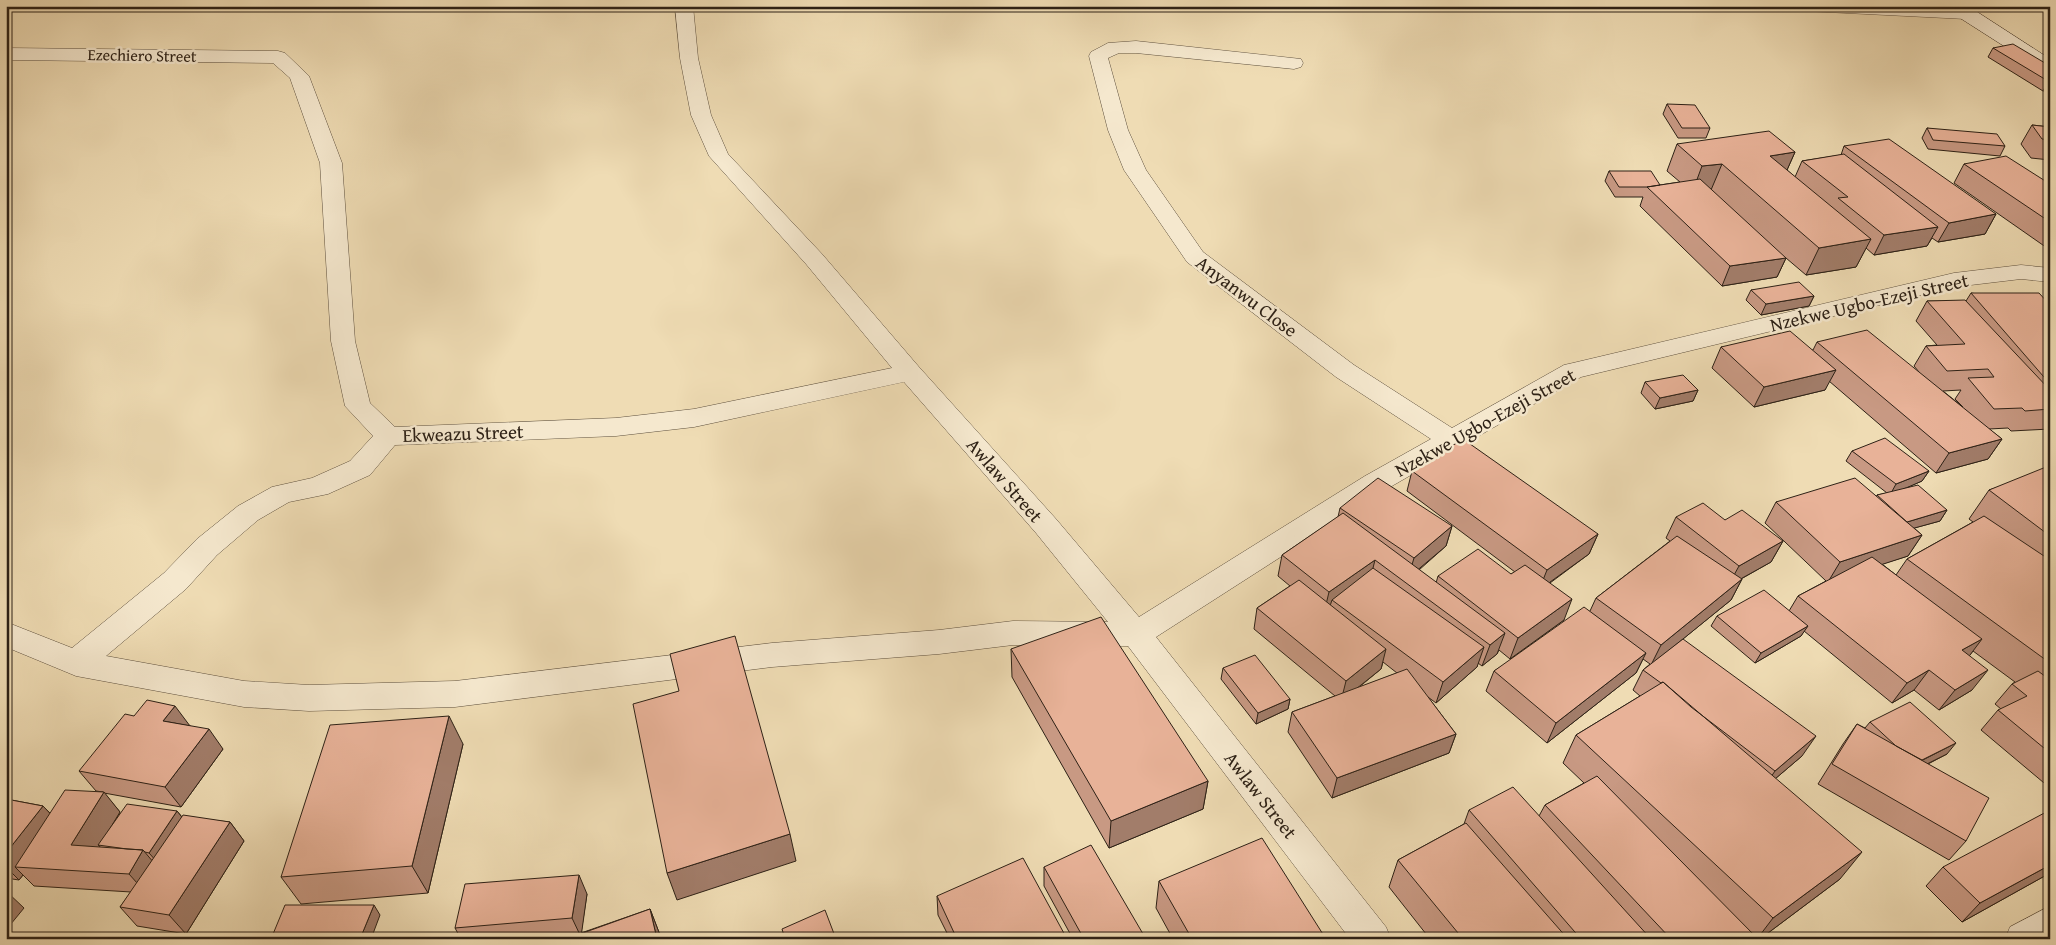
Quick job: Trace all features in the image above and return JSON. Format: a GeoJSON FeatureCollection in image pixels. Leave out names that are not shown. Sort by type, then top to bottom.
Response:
{"type":"FeatureCollection","features":[{"type":"Feature","properties":{"kind":"street","name":"Awlaw Street"},"geometry":{"type":"LineString","coordinates":[[684,6],[689,58],[701,115],[719,156],[814,259],[910,373],[1046,526],[1136,634],[1373,939]]}},
{"type":"Feature","properties":{"kind":"street"},"geometry":{"type":"LineString","coordinates":[[1806,6],[1962,10],[2050,67]]}},
{"type":"Feature","properties":{"kind":"street","name":"Anyanwu Close"},"geometry":{"type":"LineString","coordinates":[[1294,63],[1136,47],[1115,47],[1098,56],[1118,130],[1135,170],[1167,220],[1195,257],[1345,371],[1452,440]]}},
{"type":"Feature","properties":{"kind":"street","name":"Ezechiero Street"},"geometry":{"type":"LineString","coordinates":[[6,54],[278,57]]}},
{"type":"Feature","properties":{"kind":"street","name":"Ekweazu Street"},"geometry":{"type":"LineString","coordinates":[[278,57],[299,76],[331,163],[342,303],[342,341],[358,406],[388,436],[459,436],[616,427],[694,418],[910,373]]}},
{"type":"Feature","properties":{"kind":"street","name":"Nzekwe Ugbo-Ezeji Street"},"geometry":{"type":"LineString","coordinates":[[1136,634],[1375,483],[1573,371],[1954,280],[2021,272],[2050,275]]}},
{"type":"Feature","properties":{"kind":"street"},"geometry":{"type":"LineString","coordinates":[[76,663],[175,581],[207,547],[248,513],[282,494],[318,487],[360,468],[388,436]]}},
{"type":"Feature","properties":{"kind":"street"},"geometry":{"type":"LineString","coordinates":[[6,634],[76,663],[244,694],[309,698],[455,694],[772,655],[939,642],[1013,633],[1136,634]]}},
{"type":"Feature","properties":{"kind":"street"},"geometry":{"type":"LineString","coordinates":[[2023,939],[2050,923]]}},
{"type":"Feature","properties":{"kind":"building"},"geometry":{"type":"Polygon","coordinates":[[[2013,44],[2050,66],[2050,81],[1993,48],[2013,44]]]}},
{"type":"Feature","properties":{"kind":"building"},"geometry":{"type":"Polygon","coordinates":[[[1667,104],[1695,105],[1710,128],[1682,128],[1667,104]]]}},
{"type":"Feature","properties":{"kind":"building"},"geometry":{"type":"Polygon","coordinates":[[[2032,125],[2050,127],[2050,140],[2042,139],[2032,125]]]}},
{"type":"Feature","properties":{"kind":"building"},"geometry":{"type":"Polygon","coordinates":[[[1927,128],[1997,134],[2005,146],[1933,140],[1927,128]]]}},
{"type":"Feature","properties":{"kind":"building"},"geometry":{"type":"Polygon","coordinates":[[[1769,131],[1795,152],[1770,156],[1871,239],[1819,248],[1722,164],[1702,166],[1677,144],[1769,131]]]}},
{"type":"Feature","properties":{"kind":"building"},"geometry":{"type":"Polygon","coordinates":[[[1889,139],[1996,214],[1949,223],[1844,146],[1889,139]]]}},
{"type":"Feature","properties":{"kind":"building"},"geometry":{"type":"Polygon","coordinates":[[[1844,154],[1938,227],[1884,235],[1838,198],[1848,197],[1802,161],[1844,154]]]}},
{"type":"Feature","properties":{"kind":"building"},"geometry":{"type":"Polygon","coordinates":[[[2006,156],[2050,184],[2050,222],[1964,164],[2006,156]]]}},
{"type":"Feature","properties":{"kind":"building"},"geometry":{"type":"Polygon","coordinates":[[[1609,171],[1651,171],[1660,185],[1619,187],[1609,171]]]}},
{"type":"Feature","properties":{"kind":"building"},"geometry":{"type":"Polygon","coordinates":[[[1700,179],[1786,258],[1730,266],[1647,187],[1700,179]]]}},
{"type":"Feature","properties":{"kind":"building"},"geometry":{"type":"Polygon","coordinates":[[[1799,282],[1814,296],[1766,304],[1751,290],[1799,282]]]}},
{"type":"Feature","properties":{"kind":"building"},"geometry":{"type":"Polygon","coordinates":[[[1971,293],[2039,293],[2050,305],[2050,384],[1971,293]]]}},
{"type":"Feature","properties":{"kind":"building"},"geometry":{"type":"Polygon","coordinates":[[[1965,300],[2050,390],[2050,409],[2025,411],[2022,408],[1994,409],[1968,378],[1994,377],[1988,369],[1947,371],[1926,346],[1965,344],[1927,301],[1965,300]]]}},
{"type":"Feature","properties":{"kind":"building"},"geometry":{"type":"Polygon","coordinates":[[[1867,330],[2002,439],[1949,453],[1817,342],[1867,330]]]}},
{"type":"Feature","properties":{"kind":"building"},"geometry":{"type":"Polygon","coordinates":[[[1790,331],[1836,370],[1764,387],[1721,347],[1790,331]]]}},
{"type":"Feature","properties":{"kind":"building"},"geometry":{"type":"Polygon","coordinates":[[[1683,375],[1698,390],[1660,398],[1645,382],[1683,375]]]}},
{"type":"Feature","properties":{"kind":"building"},"geometry":{"type":"Polygon","coordinates":[[[1885,438],[1929,471],[1896,484],[1852,451],[1885,438]]]}},
{"type":"Feature","properties":{"kind":"building"},"geometry":{"type":"Polygon","coordinates":[[[1463,439],[1598,534],[1547,570],[1412,471],[1463,439]]]}},
{"type":"Feature","properties":{"kind":"building"},"geometry":{"type":"Polygon","coordinates":[[[2046,467],[2050,470],[2050,536],[1989,490],[2046,467]]]}},
{"type":"Feature","properties":{"kind":"building"},"geometry":{"type":"Polygon","coordinates":[[[1378,478],[1452,526],[1414,558],[1340,508],[1378,478]]]}},
{"type":"Feature","properties":{"kind":"building"},"geometry":{"type":"Polygon","coordinates":[[[1855,478],[1922,535],[1840,562],[1776,502],[1855,478]]]}},
{"type":"Feature","properties":{"kind":"building"},"geometry":{"type":"Polygon","coordinates":[[[1918,485],[1947,510],[1907,522],[1877,495],[1918,485]]]}},
{"type":"Feature","properties":{"kind":"building"},"geometry":{"type":"Polygon","coordinates":[[[1703,503],[1725,520],[1742,510],[1783,541],[1739,566],[1676,517],[1703,503]]]}},
{"type":"Feature","properties":{"kind":"building"},"geometry":{"type":"Polygon","coordinates":[[[1343,513],[1505,633],[1490,645],[1375,560],[1329,592],[1282,555],[1343,513]]]}},
{"type":"Feature","properties":{"kind":"building"},"geometry":{"type":"Polygon","coordinates":[[[1984,516],[2050,560],[2050,663],[1907,559],[1984,516]]]}},
{"type":"Feature","properties":{"kind":"building"},"geometry":{"type":"Polygon","coordinates":[[[1677,536],[1742,579],[1661,645],[1596,598],[1677,536]]]}},
{"type":"Feature","properties":{"kind":"building"},"geometry":{"type":"Polygon","coordinates":[[[1478,549],[1511,574],[1525,565],[1572,599],[1518,638],[1438,576],[1478,549]]]}},
{"type":"Feature","properties":{"kind":"building"},"geometry":{"type":"Polygon","coordinates":[[[1872,557],[1982,639],[1962,650],[1988,670],[1955,690],[1929,670],[1907,683],[1798,596],[1872,557]]]}},
{"type":"Feature","properties":{"kind":"building"},"geometry":{"type":"Polygon","coordinates":[[[1373,568],[1484,647],[1443,682],[1332,600],[1373,568]]]}},
{"type":"Feature","properties":{"kind":"building"},"geometry":{"type":"Polygon","coordinates":[[[1299,580],[1386,649],[1346,681],[1257,608],[1299,580]]]}},
{"type":"Feature","properties":{"kind":"building"},"geometry":{"type":"Polygon","coordinates":[[[1764,590],[1808,626],[1761,653],[1717,616],[1764,590]]]}},
{"type":"Feature","properties":{"kind":"building"},"geometry":{"type":"Polygon","coordinates":[[[1584,607],[1646,653],[1556,723],[1494,671],[1584,607]]]}},
{"type":"Feature","properties":{"kind":"building"},"geometry":{"type":"Polygon","coordinates":[[[1101,617],[1208,781],[1111,821],[1011,649],[1101,617]]]}},
{"type":"Feature","properties":{"kind":"building"},"geometry":{"type":"Polygon","coordinates":[[[735,636],[790,834],[667,873],[633,704],[679,691],[670,654],[735,636]]]}},
{"type":"Feature","properties":{"kind":"building"},"geometry":{"type":"Polygon","coordinates":[[[1683,639],[1816,736],[1775,771],[1691,707],[1663,682],[1661,683],[1643,670],[1683,639]]]}},
{"type":"Feature","properties":{"kind":"building"},"geometry":{"type":"Polygon","coordinates":[[[1255,655],[1290,699],[1258,713],[1223,668],[1255,655]]]}},
{"type":"Feature","properties":{"kind":"building"},"geometry":{"type":"Polygon","coordinates":[[[1407,669],[1456,734],[1337,778],[1292,712],[1407,669]]]}},
{"type":"Feature","properties":{"kind":"building"},"geometry":{"type":"Polygon","coordinates":[[[2038,671],[2050,680],[2050,753],[1998,710],[2027,696],[2012,684],[2038,671]]]}},
{"type":"Feature","properties":{"kind":"building"},"geometry":{"type":"Polygon","coordinates":[[[1663,682],[1862,852],[1773,918],[1576,735],[1663,682]]]}},
{"type":"Feature","properties":{"kind":"building"},"geometry":{"type":"Polygon","coordinates":[[[147,700],[175,706],[163,721],[209,729],[165,787],[79,771],[125,714],[134,716],[147,700]]]}},
{"type":"Feature","properties":{"kind":"building"},"geometry":{"type":"Polygon","coordinates":[[[1910,702],[1956,743],[1922,760],[1896,746],[1870,722],[1910,702]]]}},
{"type":"Feature","properties":{"kind":"building"},"geometry":{"type":"Polygon","coordinates":[[[449,716],[412,866],[281,877],[330,725],[449,716]]]}},
{"type":"Feature","properties":{"kind":"building"},"geometry":{"type":"Polygon","coordinates":[[[1857,724],[1989,798],[1966,841],[1832,764],[1857,724]]]}},
{"type":"Feature","properties":{"kind":"building"},"geometry":{"type":"Polygon","coordinates":[[[1597,776],[1758,939],[1671,939],[1545,805],[1597,776]]]}},
{"type":"Feature","properties":{"kind":"building"},"geometry":{"type":"Polygon","coordinates":[[[1513,787],[1651,939],[1581,939],[1469,810],[1513,787]]]}},
{"type":"Feature","properties":{"kind":"building"},"geometry":{"type":"Polygon","coordinates":[[[65,790],[104,792],[71,845],[143,850],[129,874],[15,867],[65,790]]]}},
{"type":"Feature","properties":{"kind":"building"},"geometry":{"type":"Polygon","coordinates":[[[6,799],[43,806],[6,853],[6,799]]]}},
{"type":"Feature","properties":{"kind":"building"},"geometry":{"type":"Polygon","coordinates":[[[127,804],[177,811],[149,853],[143,850],[98,845],[127,804]]]}},
{"type":"Feature","properties":{"kind":"building"},"geometry":{"type":"Polygon","coordinates":[[[2050,810],[2050,865],[1980,903],[1943,867],[2050,810]]]}},
{"type":"Feature","properties":{"kind":"building"},"geometry":{"type":"Polygon","coordinates":[[[183,815],[230,822],[169,915],[120,907],[183,815]]]}},
{"type":"Feature","properties":{"kind":"building"},"geometry":{"type":"Polygon","coordinates":[[[1466,823],[1568,939],[1463,939],[1398,860],[1466,823]]]}},
{"type":"Feature","properties":{"kind":"building"},"geometry":{"type":"Polygon","coordinates":[[[1262,838],[1326,939],[1192,939],[1159,881],[1262,838]]]}},
{"type":"Feature","properties":{"kind":"building"},"geometry":{"type":"Polygon","coordinates":[[[1091,845],[1146,939],[1084,939],[1044,867],[1091,845]]]}},
{"type":"Feature","properties":{"kind":"building"},"geometry":{"type":"Polygon","coordinates":[[[1023,858],[1066,937],[1063,939],[957,939],[937,896],[1023,858]]]}},
{"type":"Feature","properties":{"kind":"building"},"geometry":{"type":"Polygon","coordinates":[[[579,875],[572,918],[455,928],[465,884],[579,875]]]}},
{"type":"Feature","properties":{"kind":"building"},"geometry":{"type":"Polygon","coordinates":[[[285,905],[374,905],[360,939],[271,939],[285,905]]]}},
{"type":"Feature","properties":{"kind":"building"},"geometry":{"type":"Polygon","coordinates":[[[650,909],[657,939],[566,939],[650,909]]]}},
{"type":"Feature","properties":{"kind":"building"},"geometry":{"type":"Polygon","coordinates":[[[825,910],[836,939],[785,939],[782,929],[825,910]]]}},
{"type":"Feature","properties":{"kind":"building"},"geometry":{"type":"Polygon","coordinates":[[[2050,929],[2050,939],[2033,939],[2050,929]]]}}]}
